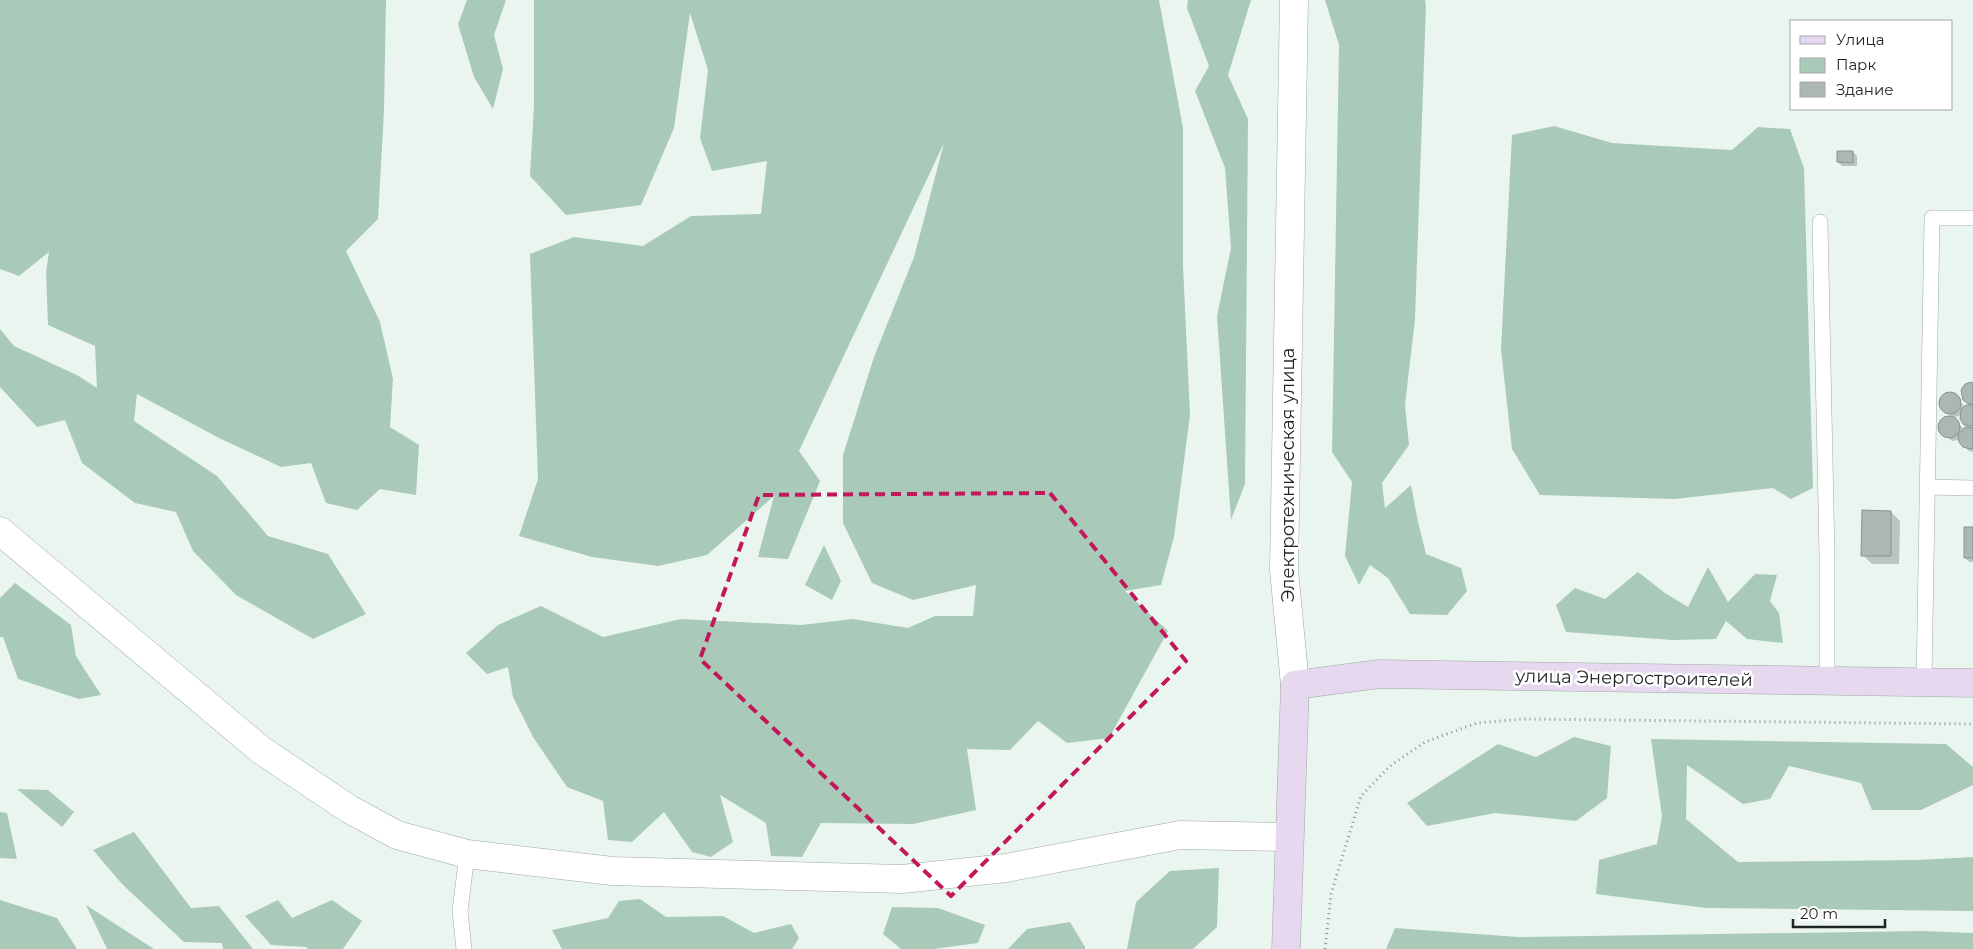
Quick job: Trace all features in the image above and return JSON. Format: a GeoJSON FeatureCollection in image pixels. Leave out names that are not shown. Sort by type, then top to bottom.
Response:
{"type":"FeatureCollection","features":[{"type":"Feature","properties":{"kind":"main road","name":"улица Энергостроителей"},"geometry":{"type":"LineString","coordinates":[[1295,685],[1379,674],[1973,683]]}},
{"type":"Feature","properties":{"kind":"main road","name":"Электротехническая улица"},"geometry":{"type":"LineString","coordinates":[[1286,949],[1295,685]]}},
{"type":"Feature","properties":{"kind":"street","name":"Электротехническая улица"},"geometry":{"type":"LineString","coordinates":[[1294,0],[1284,570],[1295,685]]}},
{"type":"Feature","properties":{"kind":"street"},"geometry":{"type":"LineString","coordinates":[[0,531],[261,750],[349,809],[396,835],[468,854],[612,871],[902,879],[1006,868],[1180,835],[1289,837]]}},
{"type":"Feature","properties":{"kind":"lane"},"geometry":{"type":"LineString","coordinates":[[1924,682],[1932,218],[1973,218]]}},
{"type":"Feature","properties":{"kind":"lane"},"geometry":{"type":"LineString","coordinates":[[1820,222],[1827,555],[1827,680]]}},
{"type":"Feature","properties":{"kind":"lane"},"geometry":{"type":"LineString","coordinates":[[1927,487],[1973,488]]}},
{"type":"Feature","properties":{"kind":"lane"},"geometry":{"type":"LineString","coordinates":[[464,949],[460,910],[468,854]]}},
{"type":"Feature","properties":{"kind":"path"},"geometry":{"type":"LineString","coordinates":[[1325,949],[1331,894],[1361,796],[1390,766],[1425,742],[1477,723],[1523,719],[1973,724]]}},
{"type":"Feature","properties":{"kind":"highlighted area"},"geometry":{"type":"Polygon","coordinates":[[[1050,493],[1186,661],[951,896],[700,659],[759,495],[1050,493]]]}},
{"type":"Feature","properties":{"kind":"green space"},"geometry":{"type":"Polygon","coordinates":[[[0,0],[386,0],[384,110],[378,219],[346,251],[380,322],[393,379],[390,427],[419,445],[416,495],[380,489],[357,510],[326,503],[311,463],[281,467],[219,438],[137,394],[134,421],[217,476],[268,536],[328,554],[366,614],[313,639],[236,595],[193,551],[176,512],[135,503],[82,463],[65,420],[37,427],[0,387],[0,329],[14,346],[77,375],[97,388],[95,346],[48,325],[46,272],[49,252],[19,276],[0,269],[0,0]]]}},
{"type":"Feature","properties":{"kind":"green space"},"geometry":{"type":"Polygon","coordinates":[[[467,0],[506,0],[494,35],[503,69],[493,109],[474,77],[458,24],[467,0]]]}},
{"type":"Feature","properties":{"kind":"green space"},"geometry":{"type":"Polygon","coordinates":[[[534,0],[1159,0],[1183,128],[1183,265],[1190,415],[1174,537],[1161,585],[1125,591],[1168,631],[1109,738],[1067,743],[1038,721],[1010,750],[967,749],[976,810],[913,824],[821,823],[802,857],[771,856],[766,823],[720,795],[733,842],[711,857],[692,852],[664,812],[632,842],[608,840],[603,801],[567,787],[533,737],[513,697],[508,667],[487,674],[466,653],[498,625],[541,606],[603,637],[681,619],[801,625],[853,619],[908,628],[935,616],[973,616],[976,585],[913,600],[872,583],[843,523],[843,455],[874,357],[914,257],[944,143],[799,451],[820,481],[788,559],[758,557],[774,496],[707,555],[658,566],[592,557],[519,536],[538,479],[530,254],[574,237],[643,246],[691,216],[761,214],[767,161],[712,171],[700,138],[708,70],[690,13],[674,128],[641,205],[566,215],[530,176],[534,104],[534,0]]]}},
{"type":"Feature","properties":{"kind":"green space"},"geometry":{"type":"Polygon","coordinates":[[[1188,0],[1251,0],[1228,75],[1248,119],[1245,484],[1231,520],[1217,316],[1231,248],[1225,168],[1195,91],[1209,66],[1187,8],[1188,0]]]}},
{"type":"Feature","properties":{"kind":"green space"},"geometry":{"type":"Polygon","coordinates":[[[1325,0],[1425,0],[1426,5],[1415,319],[1405,405],[1409,445],[1382,483],[1385,508],[1411,485],[1426,554],[1461,568],[1467,591],[1447,615],[1410,614],[1388,578],[1370,565],[1359,585],[1345,556],[1352,482],[1332,452],[1339,45],[1325,0]]]}},
{"type":"Feature","properties":{"kind":"green space"},"geometry":{"type":"Polygon","coordinates":[[[1554,126],[1612,143],[1732,150],[1758,127],[1790,129],[1804,168],[1813,488],[1791,499],[1773,488],[1675,499],[1540,495],[1512,449],[1501,349],[1512,135],[1554,126]]]}},
{"type":"Feature","properties":{"kind":"green space"},"geometry":{"type":"Polygon","coordinates":[[[824,545],[841,581],[832,600],[805,585],[824,545]]]}},
{"type":"Feature","properties":{"kind":"green space"},"geometry":{"type":"Polygon","coordinates":[[[1708,567],[1728,602],[1755,574],[1777,575],[1770,601],[1779,613],[1783,643],[1747,639],[1726,621],[1716,639],[1672,640],[1566,632],[1556,605],[1575,588],[1605,599],[1638,572],[1665,593],[1688,607],[1708,567]]]}},
{"type":"Feature","properties":{"kind":"green space"},"geometry":{"type":"Polygon","coordinates":[[[15,583],[71,625],[76,656],[101,695],[79,699],[18,679],[3,637],[0,637],[0,598],[15,583]]]}},
{"type":"Feature","properties":{"kind":"green space"},"geometry":{"type":"Polygon","coordinates":[[[1574,737],[1611,746],[1607,798],[1576,821],[1495,813],[1427,826],[1407,803],[1498,744],[1536,757],[1574,737]]]}},
{"type":"Feature","properties":{"kind":"green space"},"geometry":{"type":"Polygon","coordinates":[[[1651,739],[1946,744],[1973,767],[1973,785],[1921,810],[1872,810],[1861,783],[1789,766],[1770,799],[1743,804],[1687,765],[1686,819],[1738,862],[1917,860],[1973,857],[1973,911],[1706,908],[1596,894],[1599,860],[1657,844],[1662,816],[1651,739]]]}},
{"type":"Feature","properties":{"kind":"green space"},"geometry":{"type":"Polygon","coordinates":[[[17,789],[48,790],[74,812],[62,827],[17,789]]]}},
{"type":"Feature","properties":{"kind":"green space"},"geometry":{"type":"Polygon","coordinates":[[[0,812],[7,813],[17,859],[0,858],[0,812]]]}},
{"type":"Feature","properties":{"kind":"green space"},"geometry":{"type":"Polygon","coordinates":[[[134,832],[191,908],[219,906],[253,949],[223,949],[222,943],[184,942],[122,884],[93,850],[134,832]]]}},
{"type":"Feature","properties":{"kind":"green space"},"geometry":{"type":"Polygon","coordinates":[[[1219,868],[1217,927],[1193,949],[1127,949],[1136,902],[1170,871],[1219,868]]]}},
{"type":"Feature","properties":{"kind":"green space"},"geometry":{"type":"Polygon","coordinates":[[[640,899],[666,917],[723,916],[754,933],[791,924],[799,938],[792,949],[562,949],[552,930],[608,918],[619,901],[640,899]]]}},
{"type":"Feature","properties":{"kind":"green space"},"geometry":{"type":"Polygon","coordinates":[[[0,900],[57,918],[77,949],[0,949],[0,900]]]}},
{"type":"Feature","properties":{"kind":"green space"},"geometry":{"type":"Polygon","coordinates":[[[278,900],[292,918],[332,900],[362,921],[343,949],[308,949],[306,947],[271,945],[245,916],[278,900]]]}},
{"type":"Feature","properties":{"kind":"green space"},"geometry":{"type":"Polygon","coordinates":[[[86,905],[154,949],[107,949],[86,905]]]}},
{"type":"Feature","properties":{"kind":"green space"},"geometry":{"type":"Polygon","coordinates":[[[892,907],[938,908],[985,925],[978,943],[934,949],[901,949],[883,934],[892,907]]]}},
{"type":"Feature","properties":{"kind":"green space"},"geometry":{"type":"Polygon","coordinates":[[[1070,922],[1085,949],[1008,949],[1027,929],[1070,922]]]}},
{"type":"Feature","properties":{"kind":"green space"},"geometry":{"type":"Polygon","coordinates":[[[1395,928],[1518,937],[1922,931],[1973,933],[1973,949],[1386,949],[1395,928]]]}},
{"type":"Feature","properties":{"kind":"building"},"geometry":{"type":"Polygon","coordinates":[[[1837,151],[1853,151],[1853,163],[1837,162],[1837,151]]]}},
{"type":"Feature","properties":{"kind":"building"},"geometry":{"type":"Polygon","coordinates":[[[1973,383],[1973,404],[1969,404],[1963,400],[1961,390],[1965,384],[1973,383]]]}},
{"type":"Feature","properties":{"kind":"building"},"geometry":{"type":"Polygon","coordinates":[[[1950,392],[1958,395],[1961,403],[1958,411],[1950,414],[1942,411],[1939,403],[1942,395],[1950,392]]]}},
{"type":"Feature","properties":{"kind":"building"},"geometry":{"type":"Polygon","coordinates":[[[1966,405],[1973,405],[1973,426],[1964,425],[1960,419],[1961,409],[1966,405]]]}},
{"type":"Feature","properties":{"kind":"building"},"geometry":{"type":"Polygon","coordinates":[[[1949,416],[1957,419],[1960,427],[1957,435],[1949,438],[1941,435],[1938,427],[1941,419],[1949,416]]]}},
{"type":"Feature","properties":{"kind":"building"},"geometry":{"type":"Polygon","coordinates":[[[1965,427],[1973,428],[1973,448],[1970,449],[1963,447],[1959,442],[1958,435],[1965,427]]]}},
{"type":"Feature","properties":{"kind":"building"},"geometry":{"type":"Polygon","coordinates":[[[1862,510],[1891,511],[1891,556],[1861,556],[1862,510]]]}},
{"type":"Feature","properties":{"kind":"building"},"geometry":{"type":"Polygon","coordinates":[[[1964,527],[1973,527],[1973,558],[1964,558],[1964,527]]]}}]}
